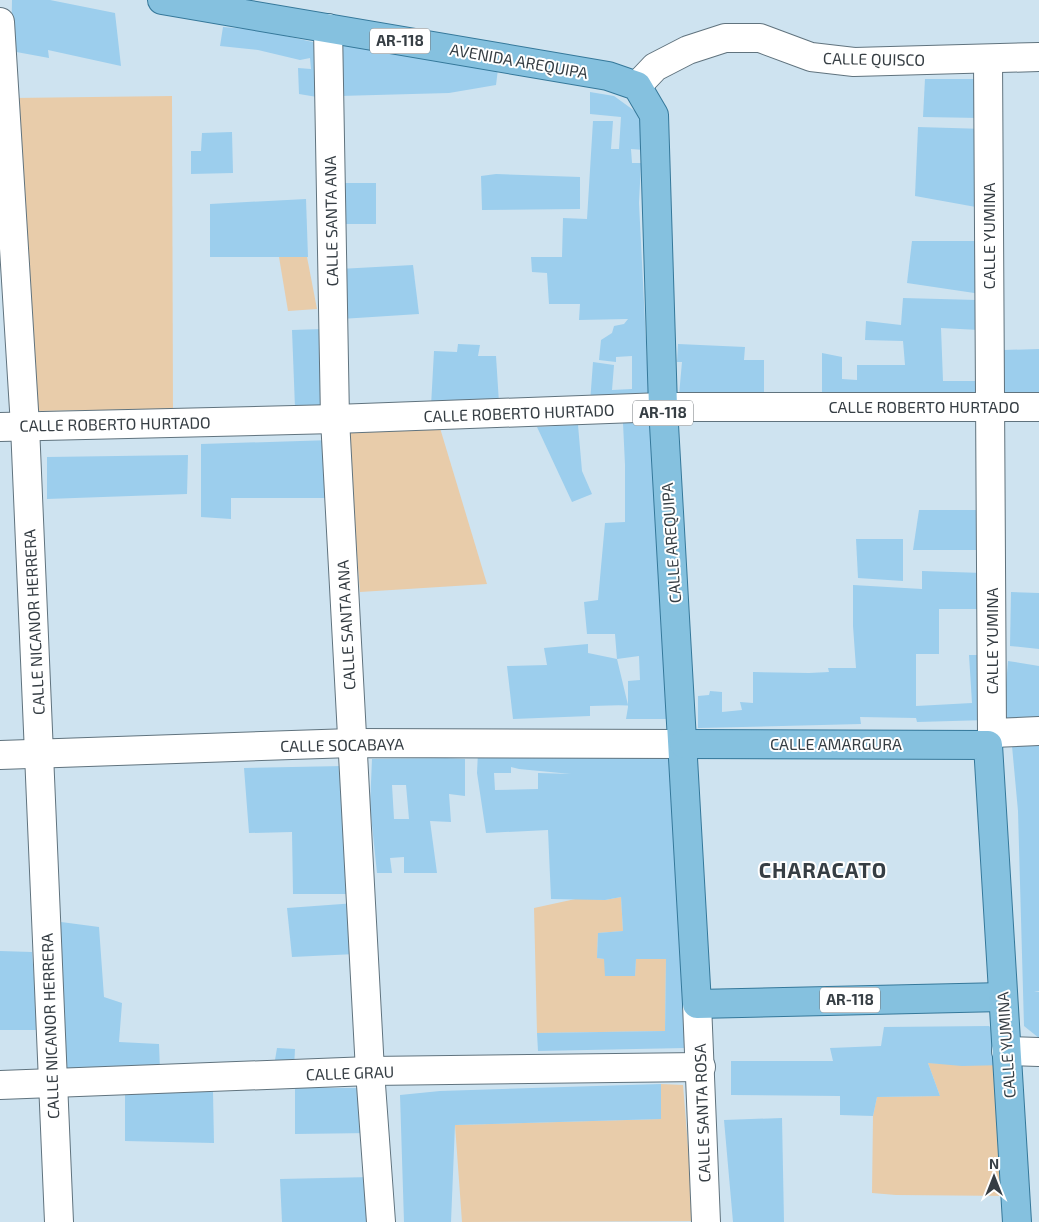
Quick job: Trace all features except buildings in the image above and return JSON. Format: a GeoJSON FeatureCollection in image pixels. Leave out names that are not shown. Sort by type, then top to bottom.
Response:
{"type":"FeatureCollection","features":[{"type":"Feature","properties":{"kind":"main road","name":"AVENIDA AREQUIPA"},"geometry":{"type":"LineString","coordinates":[[162,0],[608,76],[637,86]]}},
{"type":"Feature","properties":{"kind":"main road","name":"CALLE AREQUIPA"},"geometry":{"type":"LineString","coordinates":[[637,86],[654,115],[663,407],[684,744],[697,1004]]}},
{"type":"Feature","properties":{"kind":"main road","name":"CALLE AMARGURA"},"geometry":{"type":"LineString","coordinates":[[684,744],[990,739]]}},
{"type":"Feature","properties":{"kind":"main road","name":"CALLE YUMINA"},"geometry":{"type":"LineString","coordinates":[[990,739],[1017,1222]]}},
{"type":"Feature","properties":{"kind":"main road","name":"AR-118"},"geometry":{"type":"LineString","coordinates":[[697,1004],[1003,996]]}},
{"type":"Feature","properties":{"kind":"street","name":"CALLE NICANOR HERRERA"},"geometry":{"type":"LineString","coordinates":[[0,22],[13,427],[41,754],[52,1082],[59,1222]]}},
{"type":"Feature","properties":{"kind":"street","name":"CALLE SANTA ANA"},"geometry":{"type":"LineString","coordinates":[[328,28],[335,419],[370,1072],[381,1222]]}},
{"type":"Feature","properties":{"kind":"street","name":"CALLE QUISCO"},"geometry":{"type":"LineString","coordinates":[[637,86],[655,67],[688,50],[725,38],[760,38],[811,58],[854,62],[1039,57]]}},
{"type":"Feature","properties":{"kind":"street","name":"CALLE YUMINA"},"geometry":{"type":"LineString","coordinates":[[988,59],[990,739]]}},
{"type":"Feature","properties":{"kind":"street","name":"CALLE ROBERTO HURTADO"},"geometry":{"type":"LineString","coordinates":[[13,427],[335,419],[663,407],[1039,407]]}},
{"type":"Feature","properties":{"kind":"street","name":"CALLE AMARGURA"},"geometry":{"type":"LineString","coordinates":[[990,739],[1039,731]]}},
{"type":"Feature","properties":{"kind":"street","name":"CALLE SOCABAYA"},"geometry":{"type":"LineString","coordinates":[[0,755],[352,743],[684,744]]}},
{"type":"Feature","properties":{"kind":"street","name":"CALLE SANTA ROSA"},"geometry":{"type":"LineString","coordinates":[[697,1004],[706,1222]]}},
{"type":"Feature","properties":{"kind":"street"},"geometry":{"type":"LineString","coordinates":[[1006,1051],[1039,1052]]}},
{"type":"Feature","properties":{"kind":"street","name":"CALLE GRAU"},"geometry":{"type":"LineString","coordinates":[[0,1085],[370,1072],[701,1067]]}},
{"type":"Feature","properties":{"kind":"shaded area"},"geometry":{"type":"Polygon","coordinates":[[[172,96],[173,409],[36,411],[13,98],[172,96]]]}},
{"type":"Feature","properties":{"kind":"shaded area"},"geometry":{"type":"Polygon","coordinates":[[[279,257],[307,257],[317,309],[288,311],[279,257]]]}},
{"type":"Feature","properties":{"kind":"shaded area"},"geometry":{"type":"Polygon","coordinates":[[[440,428],[487,584],[360,592],[347,431],[440,428]]]}},
{"type":"Feature","properties":{"kind":"shaded area"},"geometry":{"type":"Polygon","coordinates":[[[621,897],[623,931],[598,933],[597,958],[604,959],[635,976],[636,959],[666,959],[665,1031],[537,1033],[534,908],[580,898],[605,900],[621,897]]]}},
{"type":"Feature","properties":{"kind":"shaded area"},"geometry":{"type":"Polygon","coordinates":[[[928,1063],[1006,1065],[1012,1196],[872,1193],[873,1116],[877,1097],[940,1096],[928,1063]]]}},
{"type":"Feature","properties":{"kind":"shaded area"},"geometry":{"type":"Polygon","coordinates":[[[661,1084],[683,1085],[694,1221],[462,1222],[455,1125],[661,1119],[661,1084]]]}},
{"type":"Feature","properties":{"kind":"district","name":"CHARACATO"},"geometry":{"type":"Point","coordinates":[823,871]}}]}
